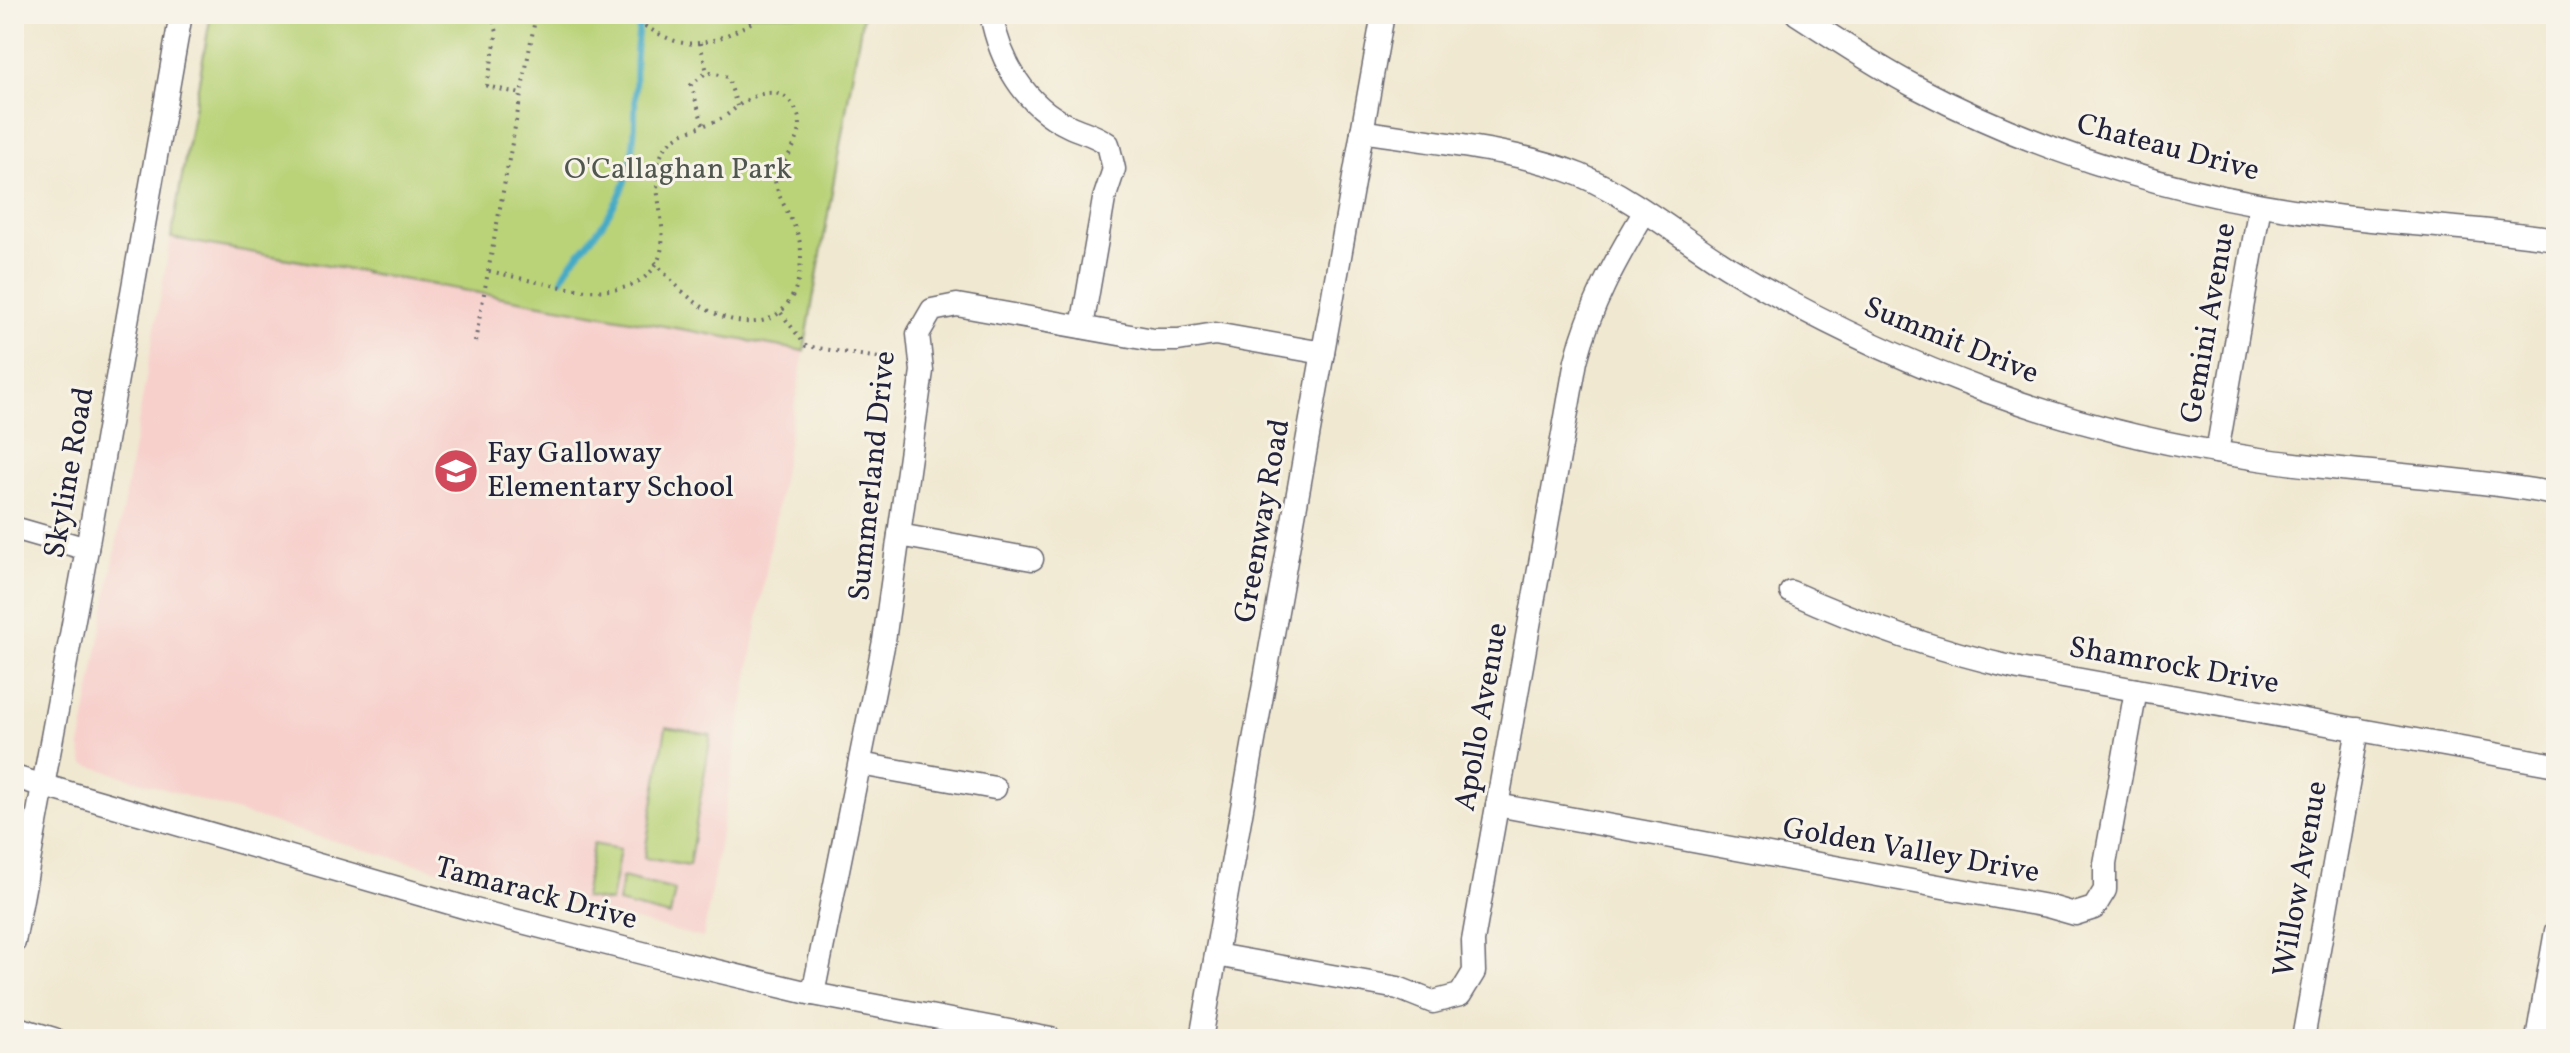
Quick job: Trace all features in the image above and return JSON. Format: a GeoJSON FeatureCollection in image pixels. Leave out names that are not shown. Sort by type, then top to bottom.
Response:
{"type":"FeatureCollection","features":[{"type":"Feature","properties":{"kind":"street","name":"Skyline Road"},"geometry":{"type":"LineString","coordinates":[[14,942],[181,14]]}},
{"type":"Feature","properties":{"kind":"street"},"geometry":{"type":"LineString","coordinates":[[991,14],[995,35],[1011,75],[1045,111],[1108,144],[1114,169],[1104,199],[1082,327]]}},
{"type":"Feature","properties":{"kind":"street","name":"Greenway Road"},"geometry":{"type":"LineString","coordinates":[[1201,1039],[1383,14]]}},
{"type":"Feature","properties":{"kind":"street","name":"Chateau Drive"},"geometry":{"type":"LineString","coordinates":[[1797,14],[1915,87],[1993,123],[2143,178],[2260,205],[2320,214],[2556,239]]}},
{"type":"Feature","properties":{"kind":"street","name":"Summit Drive"},"geometry":{"type":"LineString","coordinates":[[1362,131],[1547,164],[1591,181],[1787,301],[1902,358],[2038,408],[2138,436],[2217,452],[2556,494]]}},
{"type":"Feature","properties":{"kind":"street","name":"Gemini Avenue"},"geometry":{"type":"LineString","coordinates":[[2217,452],[2260,205]]}},
{"type":"Feature","properties":{"kind":"street","name":"Apollo Avenue"},"geometry":{"type":"LineString","coordinates":[[1216,955],[1398,988],[1433,1002],[1460,995],[1474,972],[1473,941],[1582,339],[1609,270],[1644,213]]}},
{"type":"Feature","properties":{"kind":"street","name":"Summerland Drive"},"geometry":{"type":"LineString","coordinates":[[813,994],[884,641],[922,371],[918,334],[932,310],[957,305],[1153,340],[1178,340],[1215,334],[1323,353]]}},
{"type":"Feature","properties":{"kind":"street"},"geometry":{"type":"LineString","coordinates":[[14,528],[87,549]]}},
{"type":"Feature","properties":{"kind":"street"},"geometry":{"type":"LineString","coordinates":[[899,535],[1032,559]]}},
{"type":"Feature","properties":{"kind":"street","name":"Shamrock Drive"},"geometry":{"type":"LineString","coordinates":[[1791,592],[1887,632],[1953,654],[2019,669],[2556,765]]}},
{"type":"Feature","properties":{"kind":"street","name":"Golden Valley Drive"},"geometry":{"type":"LineString","coordinates":[[1497,805],[2047,906],[2075,914],[2094,908],[2105,890],[2105,864],[2136,690]]}},
{"type":"Feature","properties":{"kind":"street","name":"Willow Avenue"},"geometry":{"type":"LineString","coordinates":[[2303,1039],[2358,729]]}},
{"type":"Feature","properties":{"kind":"street"},"geometry":{"type":"LineString","coordinates":[[860,764],[995,788]]}},
{"type":"Feature","properties":{"kind":"street","name":"Tamarack Drive"},"geometry":{"type":"LineString","coordinates":[[14,777],[467,908],[813,994],[1051,1039]]}},
{"type":"Feature","properties":{"kind":"street"},"geometry":{"type":"LineString","coordinates":[[2537,1039],[2556,931]]}},
{"type":"Feature","properties":{"kind":"street"},"geometry":{"type":"LineString","coordinates":[[14,1027],[54,1039]]}},
{"type":"Feature","properties":{"kind":"path"},"geometry":{"type":"LineString","coordinates":[[492,14],[497,32],[487,86],[521,94]]}},
{"type":"Feature","properties":{"kind":"path"},"geometry":{"type":"LineString","coordinates":[[475,342],[536,14]]}},
{"type":"Feature","properties":{"kind":"path"},"geometry":{"type":"LineString","coordinates":[[624,14],[674,41],[699,43],[718,38],[766,14]]}},
{"type":"Feature","properties":{"kind":"path"},"geometry":{"type":"LineString","coordinates":[[699,43],[707,72]]}},
{"type":"Feature","properties":{"kind":"path"},"geometry":{"type":"LineString","coordinates":[[707,72],[728,77],[737,106]]}},
{"type":"Feature","properties":{"kind":"path"},"geometry":{"type":"LineString","coordinates":[[703,125],[691,85],[707,72]]}},
{"type":"Feature","properties":{"kind":"path"},"geometry":{"type":"LineString","coordinates":[[489,271],[567,286],[614,290],[642,280],[655,262],[662,244],[656,177],[661,156],[676,137],[726,115],[762,93],[782,95],[791,101],[800,124],[799,136],[775,181],[797,230],[801,257],[794,291],[781,313],[763,322],[748,322],[715,314],[683,292],[655,262]]}},
{"type":"Feature","properties":{"kind":"path"},"geometry":{"type":"LineString","coordinates":[[781,313],[806,346],[897,361]]}},
{"type":"Feature","properties":{"kind":"shaded area","name":"Fay Galloway Elementary School"},"geometry":{"type":"Polygon","coordinates":[[[171,238],[804,351],[703,938],[316,836],[84,764],[80,748],[171,238]]]}},
{"type":"Feature","properties":{"kind":"green space","name":"O'Callaghan Park"},"geometry":{"type":"Polygon","coordinates":[[[211,14],[863,14],[804,351],[171,238],[211,14]]]}},
{"type":"Feature","properties":{"kind":"green space"},"geometry":{"type":"Polygon","coordinates":[[[666,727],[711,735],[689,866],[644,858],[666,727]]]}},
{"type":"Feature","properties":{"kind":"green space"},"geometry":{"type":"Polygon","coordinates":[[[593,844],[620,849],[611,902],[584,898],[593,844]]]}},
{"type":"Feature","properties":{"kind":"green space"},"geometry":{"type":"Polygon","coordinates":[[[622,877],[675,890],[670,916],[618,903],[622,877]]]}},
{"type":"Feature","properties":{"kind":"waterway"},"geometry":{"type":"LineString","coordinates":[[562,279],[607,217],[627,175],[634,135],[636,54],[642,14]]}},
{"type":"Feature","properties":{"kind":"place","name":"Fay Galloway Elementary School"},"geometry":{"type":"Point","coordinates":[456,471]}}]}
